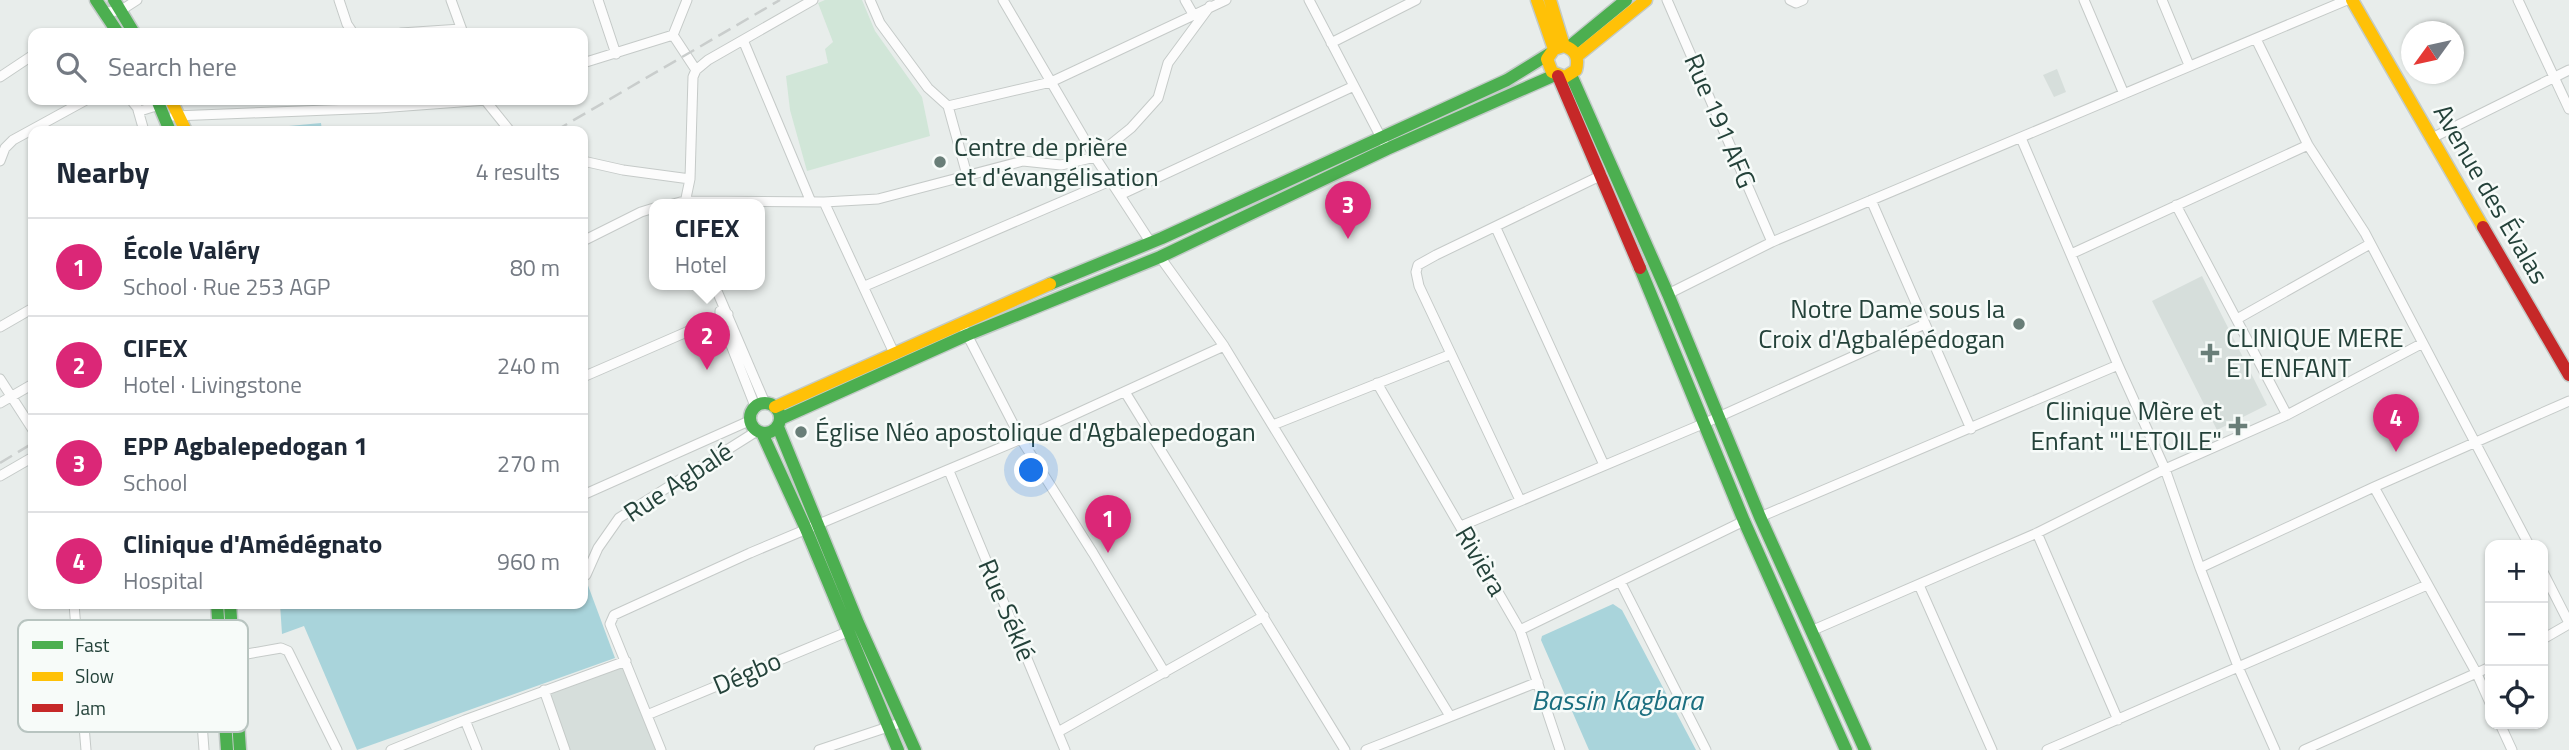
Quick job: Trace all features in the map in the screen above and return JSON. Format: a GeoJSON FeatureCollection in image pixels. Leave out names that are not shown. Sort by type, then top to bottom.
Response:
{"type":"FeatureCollection","features":[{"type":"Feature","properties":{"kind":"street"},"geometry":{"type":"LineString","coordinates":[[96,0],[115,28]]}},
{"type":"Feature","properties":{"kind":"street"},"geometry":{"type":"LineString","coordinates":[[104,12],[117,5],[137,0]]}},
{"type":"Feature","properties":{"kind":"street"},"geometry":{"type":"LineString","coordinates":[[339,0],[350,28]]}},
{"type":"Feature","properties":{"kind":"street"},"geometry":{"type":"LineString","coordinates":[[452,0],[461,28]]}},
{"type":"Feature","properties":{"kind":"street"},"geometry":{"type":"LineString","coordinates":[[598,0],[616,54]]}},
{"type":"Feature","properties":{"kind":"street"},"geometry":{"type":"LineString","coordinates":[[588,62],[673,35],[687,0]]}},
{"type":"Feature","properties":{"kind":"street"},"geometry":{"type":"LineString","coordinates":[[686,199],[690,179],[691,88],[696,71],[708,60],[813,0]]}},
{"type":"Feature","properties":{"kind":"street"},"geometry":{"type":"LineString","coordinates":[[870,0],[880,23],[904,56],[928,88],[948,106],[967,175]]}},
{"type":"Feature","properties":{"kind":"street"},"geometry":{"type":"LineString","coordinates":[[1003,0],[1095,157],[1160,257],[1224,346],[1450,716]]}},
{"type":"Feature","properties":{"kind":"street"},"geometry":{"type":"LineString","coordinates":[[1185,0],[1193,14]]}},
{"type":"Feature","properties":{"kind":"street"},"geometry":{"type":"LineString","coordinates":[[948,106],[1051,82],[1226,0]]}},
{"type":"Feature","properties":{"kind":"street"},"geometry":{"type":"LineString","coordinates":[[1309,0],[1384,143]]}},
{"type":"Feature","properties":{"kind":"street"},"geometry":{"type":"LineString","coordinates":[[1331,43],[1416,0]]}},
{"type":"Feature","properties":{"kind":"street"},"geometry":{"type":"LineString","coordinates":[[756,428],[765,405],[894,353],[1384,143],[1576,70],[1537,0]]}},
{"type":"Feature","properties":{"kind":"street"},"geometry":{"type":"LineString","coordinates":[[1550,0],[1563,50]]}},
{"type":"Feature","properties":{"kind":"street"},"geometry":{"type":"LineString","coordinates":[[1626,0],[1548,65],[1561,75],[1668,294],[1760,517],[1865,750]]}},
{"type":"Feature","properties":{"kind":"street"},"geometry":{"type":"LineString","coordinates":[[756,428],[768,433],[779,423],[967,335],[1160,257],[1507,80],[1646,0]]}},
{"type":"Feature","properties":{"kind":"street","name":"Rue 191 AFG"},"geometry":{"type":"LineString","coordinates":[[1667,0],[1772,242]]}},
{"type":"Feature","properties":{"kind":"street"},"geometry":{"type":"LineString","coordinates":[[1790,0],[1796,3],[1803,0]]}},
{"type":"Feature","properties":{"kind":"street"},"geometry":{"type":"LineString","coordinates":[[2084,0],[2124,94]]}},
{"type":"Feature","properties":{"kind":"street"},"geometry":{"type":"LineString","coordinates":[[2161,0],[2189,65]]}},
{"type":"Feature","properties":{"kind":"street"},"geometry":{"type":"LineString","coordinates":[[1668,294],[1772,242],[2189,65],[2350,0]]}},
{"type":"Feature","properties":{"kind":"street","name":"Avenue des Évalas"},"geometry":{"type":"LineString","coordinates":[[2350,0],[2569,375]]}},
{"type":"Feature","properties":{"kind":"street"},"geometry":{"type":"LineString","coordinates":[[2518,0],[2569,109]]}},
{"type":"Feature","properties":{"kind":"street"},"geometry":{"type":"LineString","coordinates":[[117,5],[131,28]]}},
{"type":"Feature","properties":{"kind":"street"},"geometry":{"type":"LineString","coordinates":[[765,202],[878,199],[1023,161],[1061,165],[1095,157],[1131,128],[1158,98],[1168,63],[1210,6]]}},
{"type":"Feature","properties":{"kind":"street"},"geometry":{"type":"LineString","coordinates":[[673,35],[696,71]]}},
{"type":"Feature","properties":{"kind":"street"},"geometry":{"type":"LineString","coordinates":[[2256,39],[2308,145],[2370,244],[2526,540]]}},
{"type":"Feature","properties":{"kind":"street"},"geometry":{"type":"LineString","coordinates":[[743,40],[811,202]]}},
{"type":"Feature","properties":{"kind":"street"},"geometry":{"type":"LineString","coordinates":[[0,77],[28,58]]}},
{"type":"Feature","properties":{"kind":"street"},"geometry":{"type":"LineString","coordinates":[[2432,138],[2569,70]]}},
{"type":"Feature","properties":{"kind":"street"},"geometry":{"type":"LineString","coordinates":[[1561,75],[1744,521],[1846,750]]}},
{"type":"Feature","properties":{"kind":"street"},"geometry":{"type":"LineString","coordinates":[[1120,195],[1354,86]]}},
{"type":"Feature","properties":{"kind":"street"},"geometry":{"type":"LineString","coordinates":[[39,126],[77,105]]}},
{"type":"Feature","properties":{"kind":"street"},"geometry":{"type":"LineString","coordinates":[[134,105],[143,126]]}},
{"type":"Feature","properties":{"kind":"street"},"geometry":{"type":"LineString","coordinates":[[138,110],[163,105],[180,115],[419,105]]}},
{"type":"Feature","properties":{"kind":"street"},"geometry":{"type":"LineString","coordinates":[[163,105],[169,126]]}},
{"type":"Feature","properties":{"kind":"street"},"geometry":{"type":"LineString","coordinates":[[490,105],[506,126]]}},
{"type":"Feature","properties":{"kind":"street"},"geometry":{"type":"LineString","coordinates":[[180,115],[184,126]]}},
{"type":"Feature","properties":{"kind":"street"},"geometry":{"type":"LineString","coordinates":[[0,161],[5,148],[28,132]]}},
{"type":"Feature","properties":{"kind":"street"},"geometry":{"type":"LineString","coordinates":[[2021,138],[2165,469],[2239,668],[2275,750]]}},
{"type":"Feature","properties":{"kind":"street"},"geometry":{"type":"LineString","coordinates":[[2071,254],[2308,145]]}},
{"type":"Feature","properties":{"kind":"street"},"geometry":{"type":"LineString","coordinates":[[588,162],[690,179]]}},
{"type":"Feature","properties":{"kind":"street"},"geometry":{"type":"LineString","coordinates":[[1520,500],[1449,355],[1416,279],[1418,265],[1602,175]]}},
{"type":"Feature","properties":{"kind":"street"},"geometry":{"type":"LineString","coordinates":[[864,286],[1110,181]]}},
{"type":"Feature","properties":{"kind":"street"},"geometry":{"type":"LineString","coordinates":[[1871,200],[1971,429]]}},
{"type":"Feature","properties":{"kind":"street"},"geometry":{"type":"LineString","coordinates":[[824,202],[894,353]]}},
{"type":"Feature","properties":{"kind":"street"},"geometry":{"type":"LineString","coordinates":[[2176,205],[2287,415]]}},
{"type":"Feature","properties":{"kind":"street"},"geometry":{"type":"LineString","coordinates":[[588,238],[649,210]]}},
{"type":"Feature","properties":{"kind":"street"},"geometry":{"type":"LineString","coordinates":[[1496,228],[1604,465]]}},
{"type":"Feature","properties":{"kind":"street"},"geometry":{"type":"LineString","coordinates":[[2237,319],[2370,244]]}},
{"type":"Feature","properties":{"kind":"street"},"geometry":{"type":"LineString","coordinates":[[716,290],[724,315],[765,405],[779,423],[847,632],[898,750]]}},
{"type":"Feature","properties":{"kind":"street"},"geometry":{"type":"LineString","coordinates":[[0,327],[28,311]]}},
{"type":"Feature","properties":{"kind":"street"},"geometry":{"type":"LineString","coordinates":[[588,375],[724,315]]}},
{"type":"Feature","properties":{"kind":"street"},"geometry":{"type":"LineString","coordinates":[[961,323],[1021,439],[1165,673]]}},
{"type":"Feature","properties":{"kind":"street"},"geometry":{"type":"LineString","coordinates":[[1461,526],[1719,417],[1925,324]]}},
{"type":"Feature","properties":{"kind":"street"},"geometry":{"type":"LineString","coordinates":[[1811,631],[2037,533],[2165,469],[2287,415],[2421,344]]}},
{"type":"Feature","properties":{"kind":"street"},"geometry":{"type":"LineString","coordinates":[[661,750],[610,624],[614,615],[811,527],[1021,439],[1224,346]]}},
{"type":"Feature","properties":{"kind":"street"},"geometry":{"type":"LineString","coordinates":[[1273,425],[1449,355]]}},
{"type":"Feature","properties":{"kind":"street"},"geometry":{"type":"LineString","coordinates":[[1760,517],[2118,365]]}},
{"type":"Feature","properties":{"kind":"street"},"geometry":{"type":"LineString","coordinates":[[0,379],[28,422]]}},
{"type":"Feature","properties":{"kind":"street","name":"Rivièra"},"geometry":{"type":"LineString","coordinates":[[1377,383],[1520,630],[1560,750]]}},
{"type":"Feature","properties":{"kind":"street"},"geometry":{"type":"LineString","coordinates":[[0,403],[28,387]]}},
{"type":"Feature","properties":{"kind":"street"},"geometry":{"type":"LineString","coordinates":[[1125,392],[1345,750]]}},
{"type":"Feature","properties":{"kind":"street"},"geometry":{"type":"LineString","coordinates":[[2200,568],[2374,486],[2569,401]]}},
{"type":"Feature","properties":{"kind":"street"},"geometry":{"type":"LineString","coordinates":[[756,428],[811,527],[915,750]]}},
{"type":"Feature","properties":{"kind":"street","name":"Rue Agbalé"},"geometry":{"type":"LineString","coordinates":[[588,493],[756,428]]}},
{"type":"Feature","properties":{"kind":"street","name":"Rue Agbalé"},"geometry":{"type":"LineString","coordinates":[[588,570],[598,548],[619,518],[756,428]]}},
{"type":"Feature","properties":{"kind":"street"},"geometry":{"type":"LineString","coordinates":[[0,476],[28,460]]}},
{"type":"Feature","properties":{"kind":"street","name":"Rue Séklé"},"geometry":{"type":"LineString","coordinates":[[948,471],[1065,750]]}},
{"type":"Feature","properties":{"kind":"street"},"geometry":{"type":"LineString","coordinates":[[2374,486],[2485,692]]}},
{"type":"Feature","properties":{"kind":"street"},"geometry":{"type":"LineString","coordinates":[[1520,630],[1744,521]]}},
{"type":"Feature","properties":{"kind":"street"},"geometry":{"type":"LineString","coordinates":[[2037,533],[2118,720]]}},
{"type":"Feature","properties":{"kind":"street"},"geometry":{"type":"LineString","coordinates":[[2548,579],[2565,603],[2569,623],[2548,636]]}},
{"type":"Feature","properties":{"kind":"street"},"geometry":{"type":"LineString","coordinates":[[1621,583],[1706,750]]}},
{"type":"Feature","properties":{"kind":"street"},"geometry":{"type":"LineString","coordinates":[[1919,585],[1992,750]]}},
{"type":"Feature","properties":{"kind":"street"},"geometry":{"type":"LineString","coordinates":[[2048,750],[2427,585]]}},
{"type":"Feature","properties":{"kind":"street"},"geometry":{"type":"LineString","coordinates":[[1058,732],[1264,616]]}},
{"type":"Feature","properties":{"kind":"street","name":"Dégbo"},"geometry":{"type":"LineString","coordinates":[[647,715],[847,632]]}},
{"type":"Feature","properties":{"kind":"street"},"geometry":{"type":"LineString","coordinates":[[248,654],[281,648],[288,651],[337,750]]}},
{"type":"Feature","properties":{"kind":"street"},"geometry":{"type":"LineString","coordinates":[[391,750],[408,747],[464,720],[626,661]]}},
{"type":"Feature","properties":{"kind":"street"},"geometry":{"type":"LineString","coordinates":[[2304,750],[2485,670]]}},
{"type":"Feature","properties":{"kind":"street"},"geometry":{"type":"LineString","coordinates":[[1366,750],[1538,682]]}},
{"type":"Feature","properties":{"kind":"street"},"geometry":{"type":"LineString","coordinates":[[544,690],[565,750]]}},
{"type":"Feature","properties":{"kind":"street"},"geometry":{"type":"LineString","coordinates":[[464,720],[477,750]]}},
{"type":"Feature","properties":{"kind":"street"},"geometry":{"type":"LineString","coordinates":[[819,750],[842,746],[903,722]]}},
{"type":"Feature","properties":{"kind":"street"},"geometry":{"type":"LineString","coordinates":[[2502,729],[2512,750]]}},
{"type":"Feature","properties":{"kind":"street"},"geometry":{"type":"LineString","coordinates":[[84,732],[86,750]]}},
{"type":"Feature","properties":{"kind":"street"},"geometry":{"type":"LineString","coordinates":[[203,732],[204,750]]}},
{"type":"Feature","properties":{"kind":"street"},"geometry":{"type":"LineString","coordinates":[[228,732],[228,750]]}},
{"type":"Feature","properties":{"kind":"street"},"geometry":{"type":"LineString","coordinates":[[237,732],[240,750]]}},
{"type":"Feature","properties":{"kind":"shaded area"},"geometry":{"type":"Polygon","coordinates":[[[2057,69],[2066,92],[2054,97],[2043,75],[2057,69]]]}},
{"type":"Feature","properties":{"kind":"shaded area","name":"CLINIQUE MERE ET ENFANT"},"geometry":{"type":"Polygon","coordinates":[[[2202,276],[2267,405],[2217,430],[2152,301],[2202,276]]]}},
{"type":"Feature","properties":{"kind":"shaded area"},"geometry":{"type":"Polygon","coordinates":[[[624,666],[657,750],[570,750],[549,692],[624,666]]]}},
{"type":"Feature","properties":{"kind":"green space"},"geometry":{"type":"Polygon","coordinates":[[[825,0],[862,0],[875,31],[922,97],[930,136],[807,171],[790,110],[786,76],[828,63],[825,49],[833,42],[818,3],[825,0]]]}},
{"type":"Feature","properties":{"kind":"water"},"geometry":{"type":"Polygon","coordinates":[[[321,123],[321,126],[289,126],[321,123]]]}},
{"type":"Feature","properties":{"kind":"water"},"geometry":{"type":"Polygon","coordinates":[[[588,585],[615,658],[357,750],[304,626],[282,634],[280,609],[588,609],[588,585]]]}},
{"type":"Feature","properties":{"kind":"water","name":"Bassin Kagbara"},"geometry":{"type":"Polygon","coordinates":[[[1613,604],[1622,610],[1696,750],[1589,750],[1541,640],[1542,636],[1613,604]]]}},
{"type":"Feature","properties":{"kind":"railway"},"geometry":{"type":"LineString","coordinates":[[564,126],[780,0]]}},
{"type":"Feature","properties":{"kind":"railway"},"geometry":{"type":"LineString","coordinates":[[0,463],[28,446]]}},
{"type":"Feature","properties":{"kind":"traffic: fast"},"geometry":{"type":"LineString","coordinates":[[96,0],[115,28]]}},
{"type":"Feature","properties":{"kind":"traffic: fast"},"geometry":{"type":"LineString","coordinates":[[114,0],[131,28]]}},
{"type":"Feature","properties":{"kind":"traffic: fast"},"geometry":{"type":"LineString","coordinates":[[1569,47],[1626,0]]}},
{"type":"Feature","properties":{"kind":"traffic: fast"},"geometry":{"type":"LineString","coordinates":[[1050,284],[1162,238],[1507,80],[1549,54]]}},
{"type":"Feature","properties":{"kind":"traffic: fast"},"geometry":{"type":"LineString","coordinates":[[780,419],[967,335],[1160,257],[1387,149],[1555,75]]}},
{"type":"Feature","properties":{"kind":"traffic: fast"},"geometry":{"type":"LineString","coordinates":[[1571,75],[1668,294],[1760,517],[1865,750]]}},
{"type":"Feature","properties":{"kind":"traffic: fast"},"geometry":{"type":"LineString","coordinates":[[159,105],[168,126]]}},
{"type":"Feature","properties":{"kind":"traffic: fast"},"geometry":{"type":"LineString","coordinates":[[1640,268],[1744,521],[1846,750]]}},
{"type":"Feature","properties":{"kind":"traffic: fast"},"geometry":{"type":"LineString","coordinates":[[765,403],[776,407],[780,418],[776,429],[765,433],[754,429],[750,418],[754,407],[765,403]]}},
{"type":"Feature","properties":{"kind":"traffic: fast"},"geometry":{"type":"LineString","coordinates":[[778,427],[858,623],[915,750]]}},
{"type":"Feature","properties":{"kind":"traffic: fast"},"geometry":{"type":"LineString","coordinates":[[762,433],[806,529],[898,750]]}},
{"type":"Feature","properties":{"kind":"traffic: fast"},"geometry":{"type":"LineString","coordinates":[[217,609],[218,620]]}},
{"type":"Feature","properties":{"kind":"traffic: fast"},"geometry":{"type":"LineString","coordinates":[[230,609],[231,620]]}},
{"type":"Feature","properties":{"kind":"traffic: fast"},"geometry":{"type":"LineString","coordinates":[[226,732],[227,750]]}},
{"type":"Feature","properties":{"kind":"traffic: fast"},"geometry":{"type":"LineString","coordinates":[[239,732],[240,750]]}},
{"type":"Feature","properties":{"kind":"traffic: slow"},"geometry":{"type":"LineString","coordinates":[[1537,0],[1554,49]]}},
{"type":"Feature","properties":{"kind":"traffic: slow"},"geometry":{"type":"LineString","coordinates":[[1550,0],[1564,46],[1574,52],[1577,58],[1576,70],[1565,77],[1552,72],[1547,59],[1554,49],[1564,46]]}},
{"type":"Feature","properties":{"kind":"traffic: slow"},"geometry":{"type":"LineString","coordinates":[[1577,56],[1646,0]]}},
{"type":"Feature","properties":{"kind":"traffic: slow"},"geometry":{"type":"LineString","coordinates":[[2352,0],[2483,227]]}},
{"type":"Feature","properties":{"kind":"traffic: slow"},"geometry":{"type":"LineString","coordinates":[[173,105],[184,126]]}},
{"type":"Feature","properties":{"kind":"traffic: slow"},"geometry":{"type":"LineString","coordinates":[[775,407],[1050,284]]}},
{"type":"Feature","properties":{"kind":"traffic: jam"},"geometry":{"type":"LineString","coordinates":[[1558,76],[1640,268]]}},
{"type":"Feature","properties":{"kind":"traffic: jam"},"geometry":{"type":"LineString","coordinates":[[2483,227],[2569,375]]}},
{"type":"Feature","properties":{"kind":"place","name":"Centre de prière et d'évangélisation"},"geometry":{"type":"Point","coordinates":[940,162]}},
{"type":"Feature","properties":{"kind":"place","name":"EPP Agbalepedogan 1"},"geometry":{"type":"Point","coordinates":[1348,239]}},
{"type":"Feature","properties":{"kind":"place","name":"Notre Dame sous la Croix d'Agbalépédogan"},"geometry":{"type":"Point","coordinates":[2019,324]}},
{"type":"Feature","properties":{"kind":"place","name":"CLINIQUE MERE ET ENFANT"},"geometry":{"type":"Point","coordinates":[2210,353]}},
{"type":"Feature","properties":{"kind":"place","name":"CIFEX"},"geometry":{"type":"Point","coordinates":[707,370]}},
{"type":"Feature","properties":{"kind":"place","name":"Clinique Mère et Enfant \"L'ETOILE\""},"geometry":{"type":"Point","coordinates":[2238,426]}},
{"type":"Feature","properties":{"kind":"place","name":"Église Néo apostolique d'Agbalepedogan"},"geometry":{"type":"Point","coordinates":[801,432]}},
{"type":"Feature","properties":{"kind":"place","name":"Clinique d'Amédégnato"},"geometry":{"type":"Point","coordinates":[2396,452]}},
{"type":"Feature","properties":{"kind":"place","name":"École Valéry"},"geometry":{"type":"Point","coordinates":[1108,553]}}]}
